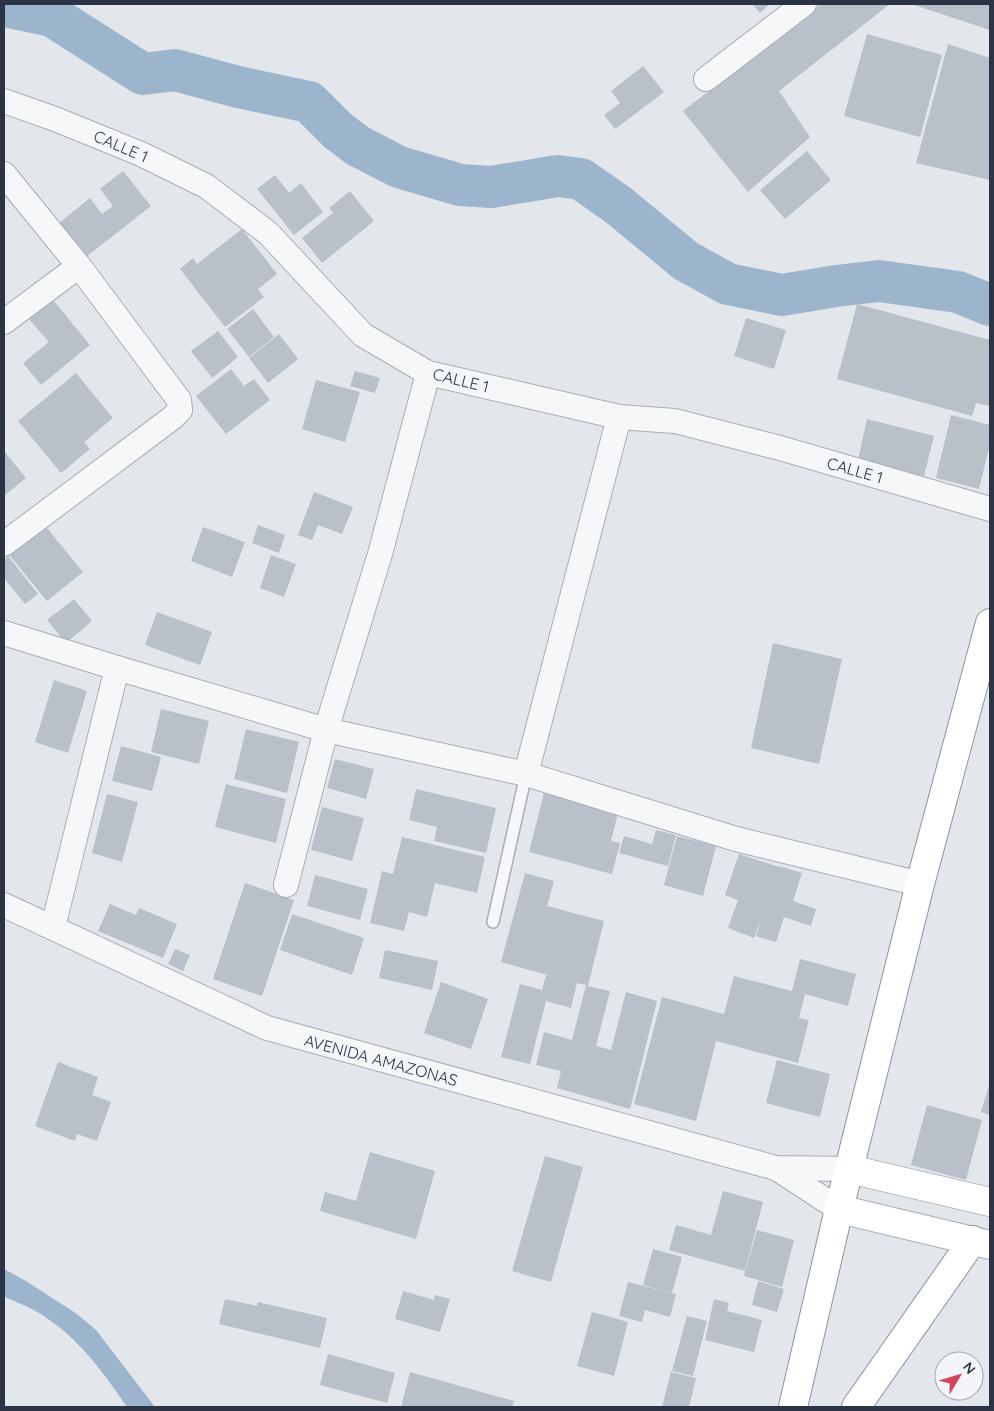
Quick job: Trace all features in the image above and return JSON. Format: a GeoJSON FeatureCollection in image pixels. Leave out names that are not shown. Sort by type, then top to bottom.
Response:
{"type":"FeatureCollection","features":[{"type":"Feature","properties":{"kind":"main road"},"geometry":{"type":"LineString","coordinates":[[793,1407],[839,1209],[920,884],[990,623]]}},
{"type":"Feature","properties":{"kind":"main road","name":"AVENIDA AMAZONAS"},"geometry":{"type":"LineString","coordinates":[[849,1169],[990,1202]]}},
{"type":"Feature","properties":{"kind":"main road","name":"AVENIDA AMAZONAS"},"geometry":{"type":"LineString","coordinates":[[839,1209],[982,1243]]}},
{"type":"Feature","properties":{"kind":"main road"},"geometry":{"type":"LineString","coordinates":[[860,1406],[982,1243]]}},
{"type":"Feature","properties":{"kind":"street"},"geometry":{"type":"LineString","coordinates":[[706,79],[804,4]]}},
{"type":"Feature","properties":{"kind":"street","name":"CALLE 1"},"geometry":{"type":"LineString","coordinates":[[4,101],[55,119],[141,154],[206,186],[268,233],[364,335],[428,373],[620,417],[675,422],[780,448],[990,509]]}},
{"type":"Feature","properties":{"kind":"street"},"geometry":{"type":"LineString","coordinates":[[4,174],[79,266],[179,400],[180,410],[172,418],[4,544]]}},
{"type":"Feature","properties":{"kind":"street"},"geometry":{"type":"LineString","coordinates":[[4,322],[79,266]]}},
{"type":"Feature","properties":{"kind":"street"},"geometry":{"type":"LineString","coordinates":[[286,885],[326,730],[380,554],[428,373]]}},
{"type":"Feature","properties":{"kind":"street"},"geometry":{"type":"LineString","coordinates":[[526,774],[620,417]]}},
{"type":"Feature","properties":{"kind":"street"},"geometry":{"type":"LineString","coordinates":[[4,634],[326,730],[526,774],[736,839],[920,884]]}},
{"type":"Feature","properties":{"kind":"street"},"geometry":{"type":"LineString","coordinates":[[53,927],[118,668]]}},
{"type":"Feature","properties":{"kind":"street","name":"AVENIDA AMAZONAS"},"geometry":{"type":"LineString","coordinates":[[4,905],[267,1028],[776,1168],[849,1169]]}},
{"type":"Feature","properties":{"kind":"street","name":"AVENIDA AMAZONAS"},"geometry":{"type":"LineString","coordinates":[[776,1168],[839,1209]]}},
{"type":"Feature","properties":{"kind":"lane"},"geometry":{"type":"LineString","coordinates":[[493,922],[526,774]]}},
{"type":"Feature","properties":{"kind":"water"},"geometry":{"type":"Polygon","coordinates":[[[4,1269],[77,1314],[96,1330],[155,1407],[127,1407],[82,1348],[60,1328],[38,1312],[4,1297],[4,1269]]]}},
{"type":"Feature","properties":{"kind":"building"},"geometry":{"type":"Polygon","coordinates":[[[752,4],[770,4],[760,13],[752,4]]]}},
{"type":"Feature","properties":{"kind":"building"},"geometry":{"type":"Polygon","coordinates":[[[821,4],[890,4],[779,91],[810,137],[748,192],[683,111],[821,4]]]}},
{"type":"Feature","properties":{"kind":"building"},"geometry":{"type":"Polygon","coordinates":[[[911,4],[990,4],[990,30],[911,4]]]}},
{"type":"Feature","properties":{"kind":"building"},"geometry":{"type":"Polygon","coordinates":[[[867,34],[942,55],[920,137],[844,116],[867,34]]]}},
{"type":"Feature","properties":{"kind":"building"},"geometry":{"type":"Polygon","coordinates":[[[948,44],[990,58],[990,180],[916,163],[948,44]]]}},
{"type":"Feature","properties":{"kind":"building"},"geometry":{"type":"Polygon","coordinates":[[[643,66],[664,92],[615,129],[604,115],[620,103],[611,91],[643,66]]]}},
{"type":"Feature","properties":{"kind":"building"},"geometry":{"type":"Polygon","coordinates":[[[807,151],[831,180],[785,219],[760,190],[807,151]]]}},
{"type":"Feature","properties":{"kind":"building"},"geometry":{"type":"Polygon","coordinates":[[[123,171],[151,206],[86,257],[59,223],[90,198],[102,214],[113,206],[100,189],[123,171]]]}},
{"type":"Feature","properties":{"kind":"building"},"geometry":{"type":"Polygon","coordinates":[[[275,175],[289,193],[301,183],[323,212],[294,235],[257,189],[275,175]]]}},
{"type":"Feature","properties":{"kind":"building"},"geometry":{"type":"Polygon","coordinates":[[[350,191],[374,221],[322,263],[302,238],[333,213],[329,208],[350,191]]]}},
{"type":"Feature","properties":{"kind":"building"},"geometry":{"type":"Polygon","coordinates":[[[242,229],[277,274],[258,289],[264,297],[225,327],[180,269],[193,258],[197,264],[242,229]]]}},
{"type":"Feature","properties":{"kind":"building"},"geometry":{"type":"Polygon","coordinates":[[[53,300],[90,345],[41,385],[23,363],[49,342],[29,319],[53,300]]]}},
{"type":"Feature","properties":{"kind":"building"},"geometry":{"type":"Polygon","coordinates":[[[857,304],[990,340],[990,406],[976,403],[972,416],[837,379],[857,304]]]}},
{"type":"Feature","properties":{"kind":"building"},"geometry":{"type":"Polygon","coordinates":[[[253,309],[274,337],[249,357],[227,329],[253,309]]]}},
{"type":"Feature","properties":{"kind":"building"},"geometry":{"type":"Polygon","coordinates":[[[746,318],[786,330],[774,369],[734,356],[746,318]]]}},
{"type":"Feature","properties":{"kind":"building"},"geometry":{"type":"Polygon","coordinates":[[[218,331],[238,357],[212,378],[191,351],[218,331]]]}},
{"type":"Feature","properties":{"kind":"building"},"geometry":{"type":"Polygon","coordinates":[[[279,334],[298,359],[268,383],[249,358],[279,334]]]}},
{"type":"Feature","properties":{"kind":"building"},"geometry":{"type":"Polygon","coordinates":[[[231,369],[244,386],[254,379],[270,400],[226,434],[196,396],[231,369]]]}},
{"type":"Feature","properties":{"kind":"building"},"geometry":{"type":"Polygon","coordinates":[[[355,371],[380,378],[375,393],[350,386],[355,371]]]}},
{"type":"Feature","properties":{"kind":"building"},"geometry":{"type":"Polygon","coordinates":[[[76,373],[113,418],[84,442],[90,449],[61,473],[18,421],[76,373]]]}},
{"type":"Feature","properties":{"kind":"building"},"geometry":{"type":"Polygon","coordinates":[[[316,380],[360,392],[345,442],[302,429],[316,380]]]}},
{"type":"Feature","properties":{"kind":"building"},"geometry":{"type":"Polygon","coordinates":[[[951,415],[990,425],[990,444],[979,489],[936,478],[951,415]]]}},
{"type":"Feature","properties":{"kind":"building"},"geometry":{"type":"Polygon","coordinates":[[[867,419],[934,436],[924,476],[858,460],[867,419]]]}},
{"type":"Feature","properties":{"kind":"building"},"geometry":{"type":"Polygon","coordinates":[[[4,451],[26,478],[4,496],[4,451]]]}},
{"type":"Feature","properties":{"kind":"building"},"geometry":{"type":"Polygon","coordinates":[[[314,492],[353,507],[342,534],[318,525],[312,540],[298,535],[314,492]]]}},
{"type":"Feature","properties":{"kind":"building"},"geometry":{"type":"Polygon","coordinates":[[[42,522],[83,572],[47,601],[6,551],[42,522]]]}},
{"type":"Feature","properties":{"kind":"building"},"geometry":{"type":"Polygon","coordinates":[[[258,525],[285,535],[279,553],[252,543],[258,525]]]}},
{"type":"Feature","properties":{"kind":"building"},"geometry":{"type":"Polygon","coordinates":[[[203,527],[245,542],[232,577],[191,561],[203,527]]]}},
{"type":"Feature","properties":{"kind":"building"},"geometry":{"type":"Polygon","coordinates":[[[271,555],[296,564],[284,597],[260,588],[271,555]]]}},
{"type":"Feature","properties":{"kind":"building"},"geometry":{"type":"Polygon","coordinates":[[[8,556],[38,594],[25,604],[4,578],[4,560],[8,556]]]}},
{"type":"Feature","properties":{"kind":"building"},"geometry":{"type":"Polygon","coordinates":[[[74,599],[92,621],[66,643],[47,620],[74,599]]]}},
{"type":"Feature","properties":{"kind":"building"},"geometry":{"type":"Polygon","coordinates":[[[157,612],[212,632],[200,665],[145,645],[157,612]]]}},
{"type":"Feature","properties":{"kind":"building"},"geometry":{"type":"Polygon","coordinates":[[[773,643],[842,659],[819,764],[751,748],[773,643]]]}},
{"type":"Feature","properties":{"kind":"building"},"geometry":{"type":"Polygon","coordinates":[[[54,680],[87,691],[68,753],[35,742],[54,680]]]}},
{"type":"Feature","properties":{"kind":"building"},"geometry":{"type":"Polygon","coordinates":[[[161,709],[209,721],[199,764],[151,752],[161,709]]]}},
{"type":"Feature","properties":{"kind":"building"},"geometry":{"type":"Polygon","coordinates":[[[246,729],[299,742],[287,793],[234,779],[246,729]]]}},
{"type":"Feature","properties":{"kind":"building"},"geometry":{"type":"Polygon","coordinates":[[[121,746],[161,757],[152,791],[112,781],[121,746]]]}},
{"type":"Feature","properties":{"kind":"building"},"geometry":{"type":"Polygon","coordinates":[[[335,759],[374,769],[366,799],[327,788],[335,759]]]}},
{"type":"Feature","properties":{"kind":"building"},"geometry":{"type":"Polygon","coordinates":[[[226,784],[286,799],[276,843],[215,827],[226,784]]]}},
{"type":"Feature","properties":{"kind":"building"},"geometry":{"type":"Polygon","coordinates":[[[416,789],[496,808],[486,853],[434,841],[437,827],[409,820],[416,789]]]}},
{"type":"Feature","properties":{"kind":"building"},"geometry":{"type":"Polygon","coordinates":[[[544,793],[618,813],[611,841],[620,843],[612,874],[529,852],[544,793]]]}},
{"type":"Feature","properties":{"kind":"building"},"geometry":{"type":"Polygon","coordinates":[[[107,794],[138,802],[122,862],[92,853],[107,794]]]}},
{"type":"Feature","properties":{"kind":"building"},"geometry":{"type":"Polygon","coordinates":[[[322,807],[364,818],[352,861],[311,850],[322,807]]]}},
{"type":"Feature","properties":{"kind":"building"},"geometry":{"type":"Polygon","coordinates":[[[656,830],[676,835],[668,866],[619,853],[624,836],[652,844],[656,830]]]}},
{"type":"Feature","properties":{"kind":"building"},"geometry":{"type":"Polygon","coordinates":[[[677,836],[716,846],[703,896],[664,885],[677,836]]]}},
{"type":"Feature","properties":{"kind":"building"},"geometry":{"type":"Polygon","coordinates":[[[402,837],[485,857],[477,893],[435,883],[427,917],[409,912],[404,931],[370,923],[382,871],[393,874],[402,837]]]}},
{"type":"Feature","properties":{"kind":"building"},"geometry":{"type":"Polygon","coordinates":[[[739,854],[802,873],[793,901],[816,909],[811,926],[784,917],[776,942],[756,936],[762,916],[754,938],[728,928],[738,900],[725,895],[739,854]]]}},
{"type":"Feature","properties":{"kind":"building"},"geometry":{"type":"Polygon","coordinates":[[[525,873],[554,881],[547,906],[604,921],[588,986],[610,991],[596,1046],[611,1050],[626,992],[657,1001],[630,1109],[557,1088],[561,1071],[536,1065],[544,1032],[572,1040],[586,985],[577,983],[571,1008],[546,1001],[530,1064],[501,1057],[520,984],[542,990],[546,975],[558,978],[501,962],[525,873]]]}},
{"type":"Feature","properties":{"kind":"building"},"geometry":{"type":"Polygon","coordinates":[[[315,875],[368,889],[360,920],[307,906],[315,875]]]}},
{"type":"Feature","properties":{"kind":"building"},"geometry":{"type":"Polygon","coordinates":[[[245,883],[294,900],[262,996],[213,979],[245,883]]]}},
{"type":"Feature","properties":{"kind":"building"},"geometry":{"type":"Polygon","coordinates":[[[110,904],[136,915],[139,908],[177,924],[163,958],[98,931],[110,904]]]}},
{"type":"Feature","properties":{"kind":"building"},"geometry":{"type":"Polygon","coordinates":[[[292,914],[364,938],[352,975],[280,950],[292,914]]]}},
{"type":"Feature","properties":{"kind":"building"},"geometry":{"type":"Polygon","coordinates":[[[175,949],[190,955],[183,971],[168,964],[175,949]]]}},
{"type":"Feature","properties":{"kind":"building"},"geometry":{"type":"Polygon","coordinates":[[[385,950],[438,961],[432,990],[379,978],[385,950]]]}},
{"type":"Feature","properties":{"kind":"building"},"geometry":{"type":"Polygon","coordinates":[[[800,959],[856,974],[848,1006],[805,994],[799,1018],[809,1020],[798,1063],[716,1041],[696,1121],[634,1104],[662,997],[724,1014],[734,976],[792,991],[800,959]]]}},
{"type":"Feature","properties":{"kind":"building"},"geometry":{"type":"Polygon","coordinates":[[[441,982],[488,999],[471,1049],[424,1033],[441,982]]]}},
{"type":"Feature","properties":{"kind":"building"},"geometry":{"type":"Polygon","coordinates":[[[777,1060],[830,1074],[820,1117],[766,1103],[777,1060]]]}},
{"type":"Feature","properties":{"kind":"building"},"geometry":{"type":"Polygon","coordinates":[[[58,1062],[98,1077],[92,1095],[111,1102],[97,1141],[77,1134],[75,1141],[35,1126],[58,1062]]]}},
{"type":"Feature","properties":{"kind":"building"},"geometry":{"type":"Polygon","coordinates":[[[990,1082],[990,1115],[981,1112],[990,1082]]]}},
{"type":"Feature","properties":{"kind":"building"},"geometry":{"type":"Polygon","coordinates":[[[927,1105],[982,1120],[966,1180],[911,1165],[927,1105]]]}},
{"type":"Feature","properties":{"kind":"building"},"geometry":{"type":"Polygon","coordinates":[[[370,1152],[435,1171],[416,1239],[320,1211],[325,1192],[356,1201],[370,1152]]]}},
{"type":"Feature","properties":{"kind":"building"},"geometry":{"type":"Polygon","coordinates":[[[545,1156],[583,1167],[551,1282],[512,1271],[545,1156]]]}},
{"type":"Feature","properties":{"kind":"building"},"geometry":{"type":"Polygon","coordinates":[[[723,1191],[763,1202],[745,1271],[669,1250],[676,1225],[711,1235],[723,1191]]]}},
{"type":"Feature","properties":{"kind":"building"},"geometry":{"type":"Polygon","coordinates":[[[757,1230],[794,1240],[782,1287],[744,1276],[757,1230]]]}},
{"type":"Feature","properties":{"kind":"building"},"geometry":{"type":"Polygon","coordinates":[[[653,1249],[682,1257],[672,1293],[643,1285],[653,1249]]]}},
{"type":"Feature","properties":{"kind":"building"},"geometry":{"type":"Polygon","coordinates":[[[758,1281],[784,1289],[777,1312],[752,1305],[758,1281]]]}},
{"type":"Feature","properties":{"kind":"building"},"geometry":{"type":"Polygon","coordinates":[[[628,1282],[676,1294],[670,1317],[645,1310],[642,1322],[619,1316],[628,1282]]]}},
{"type":"Feature","properties":{"kind":"building"},"geometry":{"type":"Polygon","coordinates":[[[403,1291],[434,1300],[435,1295],[450,1299],[440,1332],[395,1319],[403,1291]]]}},
{"type":"Feature","properties":{"kind":"building"},"geometry":{"type":"Polygon","coordinates":[[[225,1299],[257,1306],[258,1302],[327,1318],[320,1348],[219,1324],[225,1299]]]}},
{"type":"Feature","properties":{"kind":"building"},"geometry":{"type":"Polygon","coordinates":[[[714,1299],[729,1303],[727,1311],[762,1320],[754,1352],[705,1340],[714,1299]]]}},
{"type":"Feature","properties":{"kind":"building"},"geometry":{"type":"Polygon","coordinates":[[[592,1312],[628,1322],[614,1376],[577,1366],[592,1312]]]}},
{"type":"Feature","properties":{"kind":"building"},"geometry":{"type":"Polygon","coordinates":[[[687,1316],[707,1321],[693,1376],[672,1371],[687,1316]]]}},
{"type":"Feature","properties":{"kind":"building"},"geometry":{"type":"Polygon","coordinates":[[[328,1354],[395,1373],[387,1403],[320,1385],[328,1354]]]}},
{"type":"Feature","properties":{"kind":"building"},"geometry":{"type":"Polygon","coordinates":[[[410,1372],[514,1401],[512,1407],[401,1407],[410,1372]]]}},
{"type":"Feature","properties":{"kind":"building"},"geometry":{"type":"Polygon","coordinates":[[[671,1372],[696,1378],[689,1407],[662,1407],[671,1372]]]}},
{"type":"Feature","properties":{"kind":"waterway"},"geometry":{"type":"LineString","coordinates":[[4,6],[52,16],[143,74],[175,70],[238,87],[309,102],[337,130],[358,146],[399,167],[460,185],[491,187],[558,176],[581,179],[618,205],[686,261],[728,284],[782,295],[879,281],[958,292],[990,305]]}}]}
